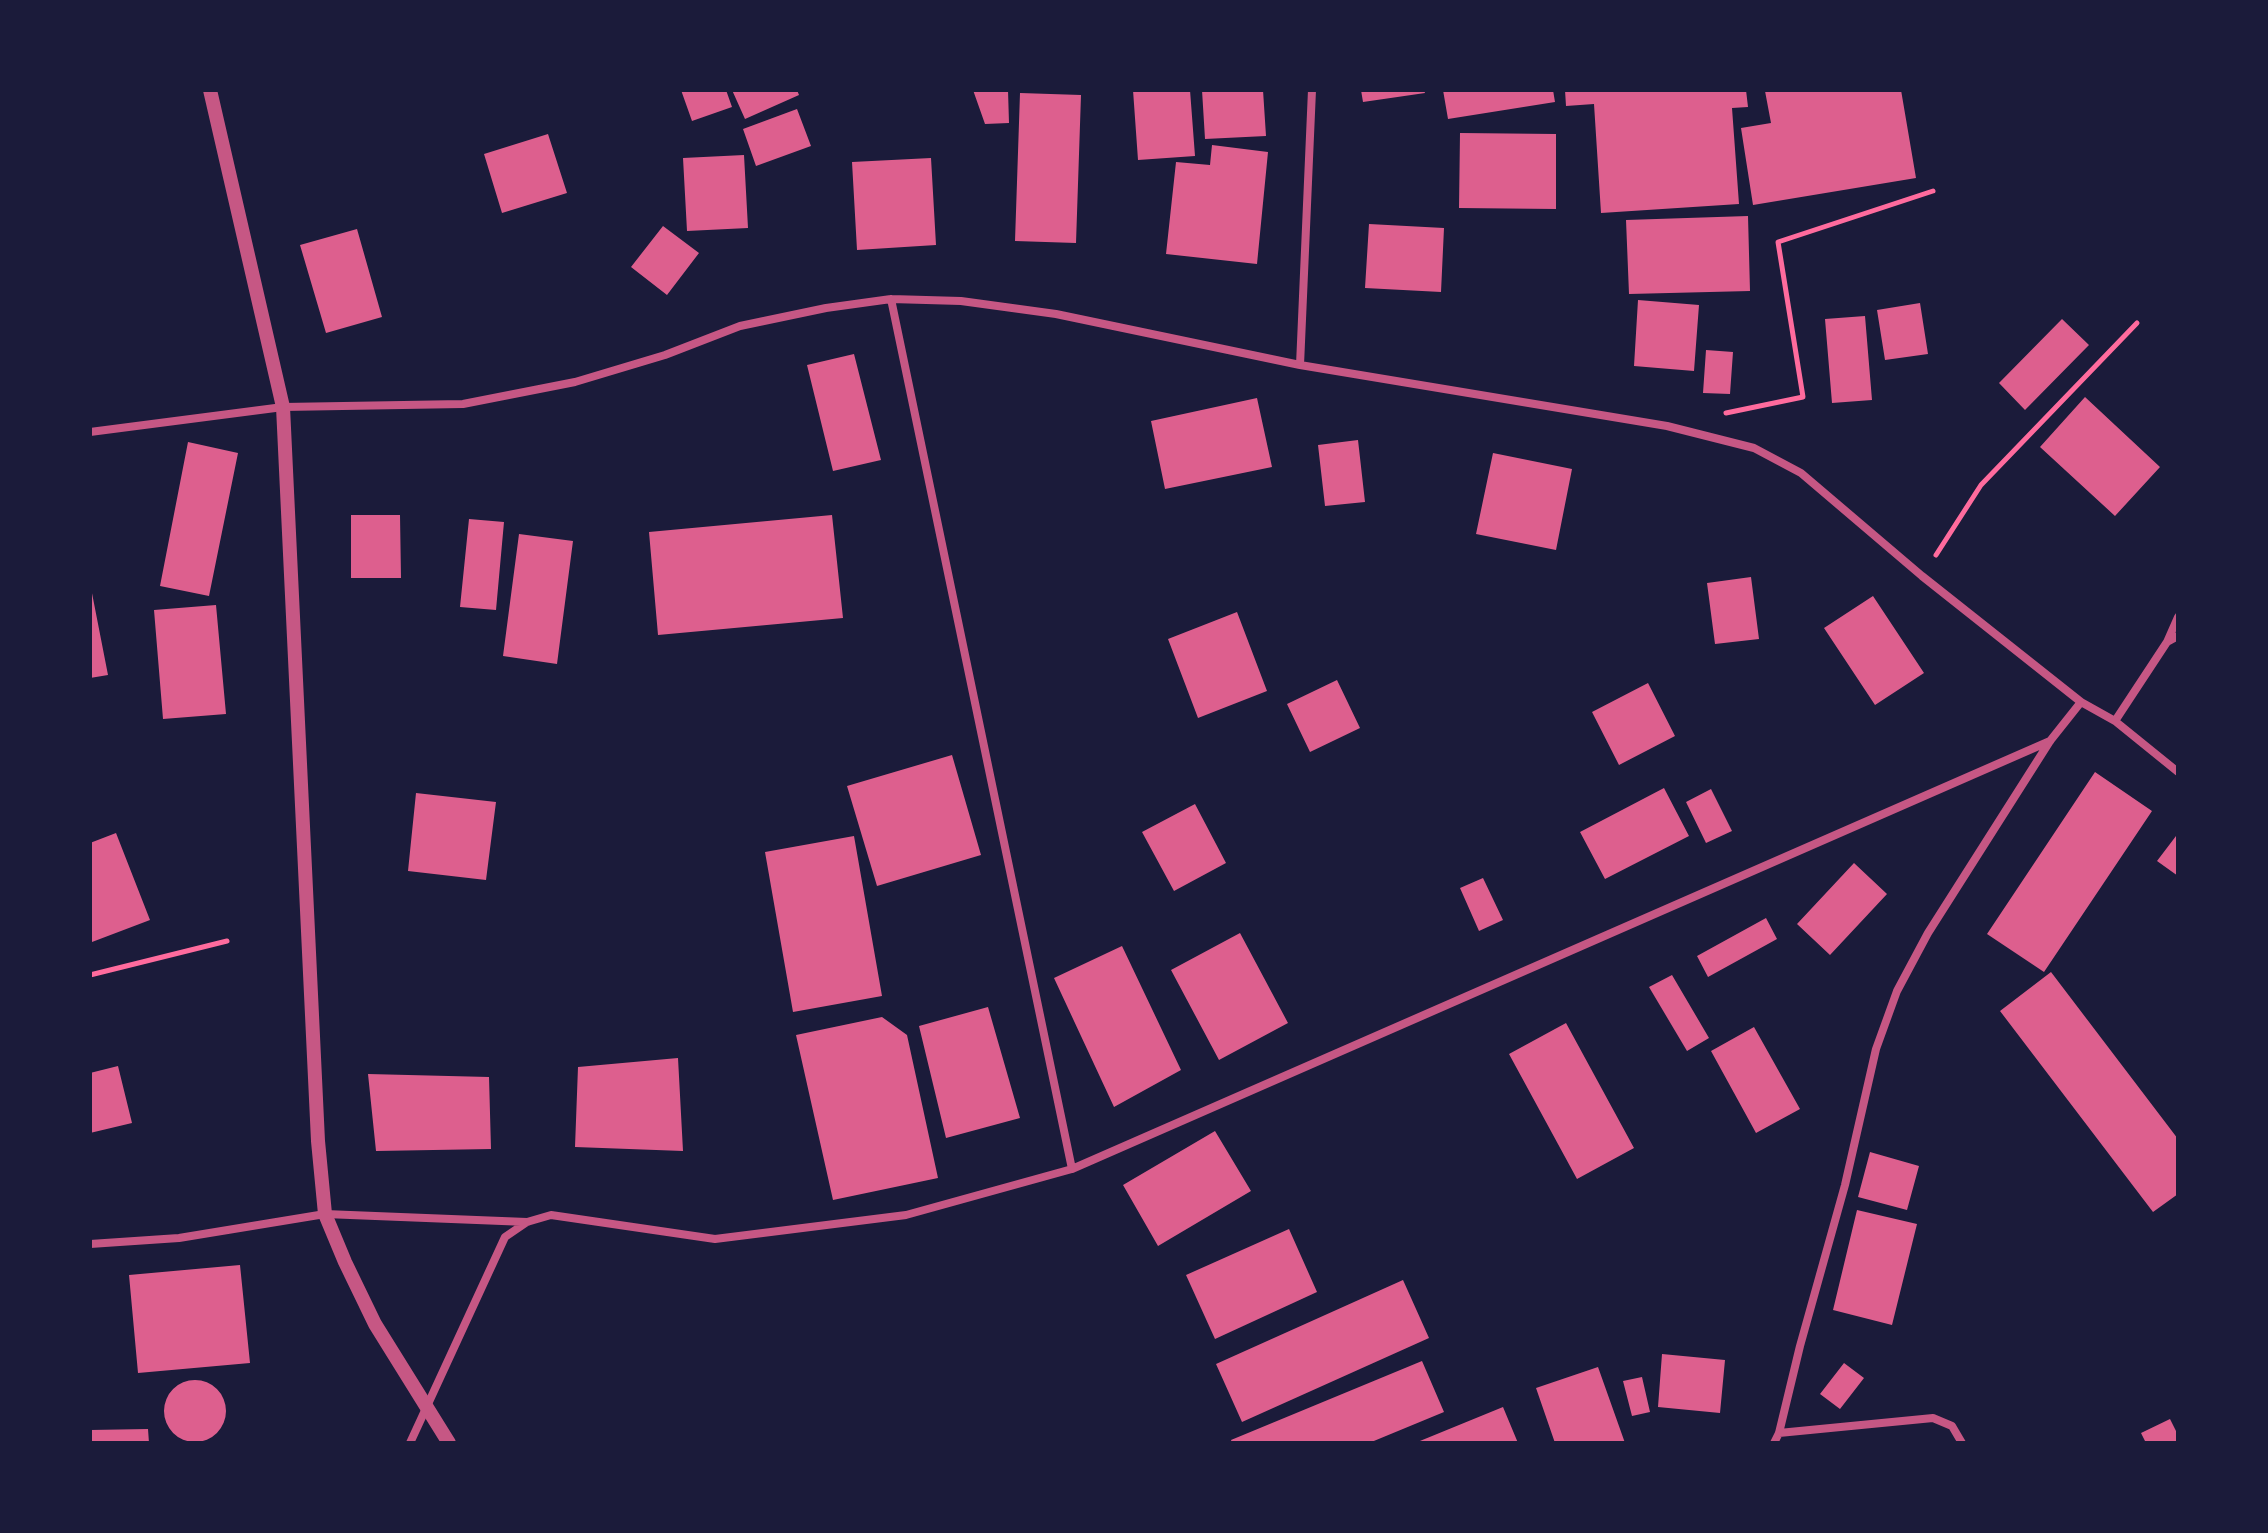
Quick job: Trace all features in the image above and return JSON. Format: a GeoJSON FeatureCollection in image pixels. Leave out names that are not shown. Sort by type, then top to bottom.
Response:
{"type":"FeatureCollection","features":[{"type":"Feature","properties":{"kind":"street"},"geometry":{"type":"LineString","coordinates":[[210,90],[283,407],[318,1141],[325,1214],[375,1324],[449,1443]]}},
{"type":"Feature","properties":{"kind":"street"},"geometry":{"type":"LineString","coordinates":[[1300,365],[1312,90]]}},
{"type":"Feature","properties":{"kind":"street"},"geometry":{"type":"LineString","coordinates":[[891,299],[1072,1169]]}},
{"type":"Feature","properties":{"kind":"street"},"geometry":{"type":"LineString","coordinates":[[90,432],[283,407],[463,404],[575,382],[665,355],[740,326],[826,308],[891,299],[961,301],[1056,314],[1300,365],[1667,426],[1754,448],[1801,473],[1922,576],[2081,702],[2115,721],[2178,772]]}},
{"type":"Feature","properties":{"kind":"street"},"geometry":{"type":"LineString","coordinates":[[2115,721],[2167,642],[2178,617]]}},
{"type":"Feature","properties":{"kind":"street"},"geometry":{"type":"LineString","coordinates":[[2167,642],[2178,636]]}},
{"type":"Feature","properties":{"kind":"street"},"geometry":{"type":"LineString","coordinates":[[1774,1443],[1845,1185],[1876,1049],[1897,991],[1928,933],[2050,741],[2081,702]]}},
{"type":"Feature","properties":{"kind":"street"},"geometry":{"type":"LineString","coordinates":[[410,1443],[505,1237],[527,1222],[551,1215],[715,1239],[906,1215],[1072,1169],[2050,741]]}},
{"type":"Feature","properties":{"kind":"street"},"geometry":{"type":"LineString","coordinates":[[90,1244],[179,1238],[325,1214],[527,1222]]}},
{"type":"Feature","properties":{"kind":"street"},"geometry":{"type":"LineString","coordinates":[[1779,1433],[1933,1418],[1952,1426],[1962,1443]]}},
{"type":"Feature","properties":{"kind":"path"},"geometry":{"type":"LineString","coordinates":[[1667,426],[1803,397],[1778,242],[1933,191]]}},
{"type":"Feature","properties":{"kind":"path"},"geometry":{"type":"LineString","coordinates":[[1922,576],[1981,485],[2137,323]]}},
{"type":"Feature","properties":{"kind":"path"},"geometry":{"type":"LineString","coordinates":[[90,975],[227,941]]}},
{"type":"Feature","properties":{"kind":"building"},"geometry":{"type":"Polygon","coordinates":[[[681,90],[726,90],[732,107],[692,121],[681,90]]]}},
{"type":"Feature","properties":{"kind":"building"},"geometry":{"type":"Polygon","coordinates":[[[732,90],[797,90],[799,95],[745,119],[732,90]]]}},
{"type":"Feature","properties":{"kind":"building"},"geometry":{"type":"Polygon","coordinates":[[[973,90],[1008,90],[1009,123],[985,124],[973,90]]]}},
{"type":"Feature","properties":{"kind":"building"},"geometry":{"type":"Polygon","coordinates":[[[1133,90],[1190,90],[1195,156],[1138,160],[1133,90]]]}},
{"type":"Feature","properties":{"kind":"building"},"geometry":{"type":"Polygon","coordinates":[[[1202,90],[1263,90],[1266,136],[1205,139],[1202,90]]]}},
{"type":"Feature","properties":{"kind":"building"},"geometry":{"type":"Polygon","coordinates":[[[1361,90],[1424,90],[1425,93],[1363,102],[1361,90]]]}},
{"type":"Feature","properties":{"kind":"building"},"geometry":{"type":"Polygon","coordinates":[[[1443,90],[1553,90],[1555,102],[1448,119],[1443,90]]]}},
{"type":"Feature","properties":{"kind":"building"},"geometry":{"type":"Polygon","coordinates":[[[1565,90],[1746,90],[1748,107],[1732,108],[1739,204],[1601,213],[1594,104],[1566,106],[1565,90]]]}},
{"type":"Feature","properties":{"kind":"building"},"geometry":{"type":"Polygon","coordinates":[[[1901,90],[1916,178],[1753,205],[1741,128],[1771,123],[1765,91],[1901,90]]]}},
{"type":"Feature","properties":{"kind":"building"},"geometry":{"type":"Polygon","coordinates":[[[1020,93],[1081,95],[1076,243],[1015,241],[1020,93]]]}},
{"type":"Feature","properties":{"kind":"building"},"geometry":{"type":"Polygon","coordinates":[[[797,109],[811,146],[756,166],[743,129],[797,109]]]}},
{"type":"Feature","properties":{"kind":"building"},"geometry":{"type":"Polygon","coordinates":[[[1460,133],[1556,134],[1556,209],[1459,208],[1460,133]]]}},
{"type":"Feature","properties":{"kind":"building"},"geometry":{"type":"Polygon","coordinates":[[[548,134],[567,193],[502,213],[484,154],[548,134]]]}},
{"type":"Feature","properties":{"kind":"building"},"geometry":{"type":"Polygon","coordinates":[[[1212,145],[1268,152],[1257,264],[1166,254],[1176,162],[1210,165],[1212,145]]]}},
{"type":"Feature","properties":{"kind":"building"},"geometry":{"type":"Polygon","coordinates":[[[744,155],[748,228],[687,231],[683,158],[744,155]]]}},
{"type":"Feature","properties":{"kind":"building"},"geometry":{"type":"Polygon","coordinates":[[[931,158],[936,245],[857,250],[852,162],[931,158]]]}},
{"type":"Feature","properties":{"kind":"building"},"geometry":{"type":"Polygon","coordinates":[[[1748,216],[1750,291],[1629,294],[1626,220],[1748,216]]]}},
{"type":"Feature","properties":{"kind":"building"},"geometry":{"type":"Polygon","coordinates":[[[1369,224],[1444,228],[1441,292],[1365,288],[1369,224]]]}},
{"type":"Feature","properties":{"kind":"building"},"geometry":{"type":"Polygon","coordinates":[[[663,226],[699,253],[667,295],[631,267],[663,226]]]}},
{"type":"Feature","properties":{"kind":"building"},"geometry":{"type":"Polygon","coordinates":[[[357,229],[382,317],[326,333],[300,245],[357,229]]]}},
{"type":"Feature","properties":{"kind":"building"},"geometry":{"type":"Polygon","coordinates":[[[1638,300],[1699,305],[1694,371],[1634,366],[1638,300]]]}},
{"type":"Feature","properties":{"kind":"building"},"geometry":{"type":"Polygon","coordinates":[[[1920,303],[1928,354],[1885,360],[1877,310],[1920,303]]]}},
{"type":"Feature","properties":{"kind":"building"},"geometry":{"type":"Polygon","coordinates":[[[1865,316],[1872,400],[1832,403],[1825,319],[1865,316]]]}},
{"type":"Feature","properties":{"kind":"building"},"geometry":{"type":"Polygon","coordinates":[[[2062,319],[2089,345],[2025,410],[1999,383],[2062,319]]]}},
{"type":"Feature","properties":{"kind":"building"},"geometry":{"type":"Polygon","coordinates":[[[1706,350],[1733,352],[1730,394],[1703,393],[1706,350]]]}},
{"type":"Feature","properties":{"kind":"building"},"geometry":{"type":"Polygon","coordinates":[[[854,354],[881,460],[833,471],[807,365],[854,354]]]}},
{"type":"Feature","properties":{"kind":"building"},"geometry":{"type":"Polygon","coordinates":[[[2085,397],[2160,467],[2115,516],[2040,447],[2085,397]]]}},
{"type":"Feature","properties":{"kind":"building"},"geometry":{"type":"Polygon","coordinates":[[[1257,398],[1272,467],[1165,489],[1151,421],[1257,398]]]}},
{"type":"Feature","properties":{"kind":"building"},"geometry":{"type":"Polygon","coordinates":[[[1358,440],[1365,502],[1325,506],[1318,445],[1358,440]]]}},
{"type":"Feature","properties":{"kind":"building"},"geometry":{"type":"Polygon","coordinates":[[[188,442],[238,453],[209,596],[160,586],[188,442]]]}},
{"type":"Feature","properties":{"kind":"building"},"geometry":{"type":"Polygon","coordinates":[[[1493,453],[1572,469],[1556,550],[1476,534],[1493,453]]]}},
{"type":"Feature","properties":{"kind":"building"},"geometry":{"type":"Polygon","coordinates":[[[351,515],[400,515],[401,578],[351,578],[351,515]]]}},
{"type":"Feature","properties":{"kind":"building"},"geometry":{"type":"Polygon","coordinates":[[[832,515],[843,618],[658,635],[649,532],[832,515]]]}},
{"type":"Feature","properties":{"kind":"building"},"geometry":{"type":"Polygon","coordinates":[[[469,519],[504,522],[496,610],[460,607],[469,519]]]}},
{"type":"Feature","properties":{"kind":"building"},"geometry":{"type":"Polygon","coordinates":[[[519,534],[573,541],[557,664],[503,656],[519,534]]]}},
{"type":"Feature","properties":{"kind":"building"},"geometry":{"type":"Polygon","coordinates":[[[1751,577],[1759,639],[1715,644],[1707,583],[1751,577]]]}},
{"type":"Feature","properties":{"kind":"building"},"geometry":{"type":"Polygon","coordinates":[[[90,589],[108,675],[90,678],[90,589]]]}},
{"type":"Feature","properties":{"kind":"building"},"geometry":{"type":"Polygon","coordinates":[[[1873,596],[1924,673],[1875,705],[1824,628],[1873,596]]]}},
{"type":"Feature","properties":{"kind":"building"},"geometry":{"type":"Polygon","coordinates":[[[216,605],[226,714],[163,719],[154,610],[216,605]]]}},
{"type":"Feature","properties":{"kind":"building"},"geometry":{"type":"Polygon","coordinates":[[[1237,612],[1267,691],[1198,718],[1168,639],[1237,612]]]}},
{"type":"Feature","properties":{"kind":"building"},"geometry":{"type":"Polygon","coordinates":[[[1337,680],[1360,728],[1310,752],[1287,704],[1337,680]]]}},
{"type":"Feature","properties":{"kind":"building"},"geometry":{"type":"Polygon","coordinates":[[[1648,683],[1675,736],[1619,765],[1592,712],[1648,683]]]}},
{"type":"Feature","properties":{"kind":"building"},"geometry":{"type":"Polygon","coordinates":[[[952,755],[981,855],[877,886],[847,786],[952,755]]]}},
{"type":"Feature","properties":{"kind":"building"},"geometry":{"type":"Polygon","coordinates":[[[2095,772],[2152,811],[2044,972],[1987,934],[2095,772]]]}},
{"type":"Feature","properties":{"kind":"building"},"geometry":{"type":"Polygon","coordinates":[[[1664,788],[1689,836],[1605,879],[1580,832],[1664,788]]]}},
{"type":"Feature","properties":{"kind":"building"},"geometry":{"type":"Polygon","coordinates":[[[1711,789],[1732,831],[1706,843],[1686,802],[1711,789]]]}},
{"type":"Feature","properties":{"kind":"building"},"geometry":{"type":"Polygon","coordinates":[[[416,793],[496,802],[486,880],[408,871],[416,793]]]}},
{"type":"Feature","properties":{"kind":"building"},"geometry":{"type":"Polygon","coordinates":[[[1195,804],[1226,863],[1174,891],[1142,832],[1195,804]]]}},
{"type":"Feature","properties":{"kind":"building"},"geometry":{"type":"Polygon","coordinates":[[[116,833],[150,920],[92,942],[90,843],[116,833]]]}},
{"type":"Feature","properties":{"kind":"building"},"geometry":{"type":"Polygon","coordinates":[[[854,836],[882,996],[793,1012],[765,852],[854,836]]]}},
{"type":"Feature","properties":{"kind":"building"},"geometry":{"type":"Polygon","coordinates":[[[2176,836],[2178,838],[2178,876],[2157,861],[2176,836]]]}},
{"type":"Feature","properties":{"kind":"building"},"geometry":{"type":"Polygon","coordinates":[[[1854,863],[1887,894],[1830,955],[1797,924],[1854,863]]]}},
{"type":"Feature","properties":{"kind":"building"},"geometry":{"type":"Polygon","coordinates":[[[1483,878],[1503,920],[1479,931],[1460,888],[1483,878]]]}},
{"type":"Feature","properties":{"kind":"building"},"geometry":{"type":"Polygon","coordinates":[[[1766,918],[1777,939],[1708,977],[1697,956],[1766,918]]]}},
{"type":"Feature","properties":{"kind":"building"},"geometry":{"type":"Polygon","coordinates":[[[1240,933],[1288,1023],[1219,1060],[1171,970],[1240,933]]]}},
{"type":"Feature","properties":{"kind":"building"},"geometry":{"type":"Polygon","coordinates":[[[1122,946],[1181,1070],[1114,1107],[1054,978],[1122,946]]]}},
{"type":"Feature","properties":{"kind":"building"},"geometry":{"type":"Polygon","coordinates":[[[2051,972],[2178,1139],[2178,1194],[2153,1212],[2000,1011],[2051,972]]]}},
{"type":"Feature","properties":{"kind":"building"},"geometry":{"type":"Polygon","coordinates":[[[1672,975],[1709,1038],[1687,1051],[1649,987],[1672,975]]]}},
{"type":"Feature","properties":{"kind":"building"},"geometry":{"type":"Polygon","coordinates":[[[988,1007],[1020,1118],[946,1138],[919,1026],[988,1007]]]}},
{"type":"Feature","properties":{"kind":"building"},"geometry":{"type":"Polygon","coordinates":[[[882,1017],[907,1035],[938,1178],[833,1200],[796,1035],[882,1017]]]}},
{"type":"Feature","properties":{"kind":"building"},"geometry":{"type":"Polygon","coordinates":[[[1566,1023],[1634,1148],[1577,1179],[1509,1054],[1566,1023]]]}},
{"type":"Feature","properties":{"kind":"building"},"geometry":{"type":"Polygon","coordinates":[[[1754,1027],[1800,1109],[1756,1133],[1711,1051],[1754,1027]]]}},
{"type":"Feature","properties":{"kind":"building"},"geometry":{"type":"Polygon","coordinates":[[[678,1058],[683,1151],[575,1147],[578,1067],[678,1058]]]}},
{"type":"Feature","properties":{"kind":"building"},"geometry":{"type":"Polygon","coordinates":[[[118,1066],[132,1123],[90,1133],[90,1073],[118,1066]]]}},
{"type":"Feature","properties":{"kind":"building"},"geometry":{"type":"Polygon","coordinates":[[[368,1074],[489,1077],[491,1149],[376,1151],[368,1074]]]}},
{"type":"Feature","properties":{"kind":"building"},"geometry":{"type":"Polygon","coordinates":[[[1215,1131],[1251,1191],[1158,1246],[1123,1185],[1215,1131]]]}},
{"type":"Feature","properties":{"kind":"building"},"geometry":{"type":"Polygon","coordinates":[[[1870,1152],[1919,1166],[1907,1210],[1858,1197],[1870,1152]]]}},
{"type":"Feature","properties":{"kind":"building"},"geometry":{"type":"Polygon","coordinates":[[[1857,1210],[1917,1224],[1892,1325],[1833,1310],[1857,1210]]]}},
{"type":"Feature","properties":{"kind":"building"},"geometry":{"type":"Polygon","coordinates":[[[1289,1229],[1317,1292],[1215,1339],[1186,1275],[1289,1229]]]}},
{"type":"Feature","properties":{"kind":"building"},"geometry":{"type":"Polygon","coordinates":[[[240,1265],[250,1363],[138,1373],[129,1275],[240,1265]]]}},
{"type":"Feature","properties":{"kind":"building"},"geometry":{"type":"Polygon","coordinates":[[[1403,1280],[1429,1338],[1242,1422],[1216,1364],[1403,1280]]]}},
{"type":"Feature","properties":{"kind":"building"},"geometry":{"type":"Polygon","coordinates":[[[1662,1354],[1725,1360],[1720,1413],[1658,1407],[1662,1354]]]}},
{"type":"Feature","properties":{"kind":"building"},"geometry":{"type":"Polygon","coordinates":[[[1422,1361],[1444,1412],[1369,1443],[1232,1443],[1231,1440],[1422,1361]]]}},
{"type":"Feature","properties":{"kind":"building"},"geometry":{"type":"Polygon","coordinates":[[[1844,1363],[1864,1378],[1840,1409],[1820,1394],[1844,1363]]]}},
{"type":"Feature","properties":{"kind":"building"},"geometry":{"type":"Polygon","coordinates":[[[1598,1367],[1625,1443],[1555,1443],[1536,1388],[1598,1367]]]}},
{"type":"Feature","properties":{"kind":"building"},"geometry":{"type":"Polygon","coordinates":[[[1642,1377],[1650,1412],[1632,1416],[1623,1381],[1642,1377]]]}},
{"type":"Feature","properties":{"kind":"building"},"geometry":{"type":"Polygon","coordinates":[[[189,1380],[201,1380],[217,1389],[224,1399],[224,1423],[217,1433],[201,1442],[189,1442],[169,1428],[164,1417],[164,1405],[178,1385],[189,1380]]]}},
{"type":"Feature","properties":{"kind":"building"},"geometry":{"type":"Polygon","coordinates":[[[1503,1407],[1518,1443],[1415,1443],[1503,1407]]]}},
{"type":"Feature","properties":{"kind":"building"},"geometry":{"type":"Polygon","coordinates":[[[2170,1419],[2178,1435],[2178,1443],[2146,1443],[2141,1433],[2170,1419]]]}},
{"type":"Feature","properties":{"kind":"building"},"geometry":{"type":"Polygon","coordinates":[[[148,1429],[149,1443],[90,1443],[90,1430],[148,1429]]]}}]}
